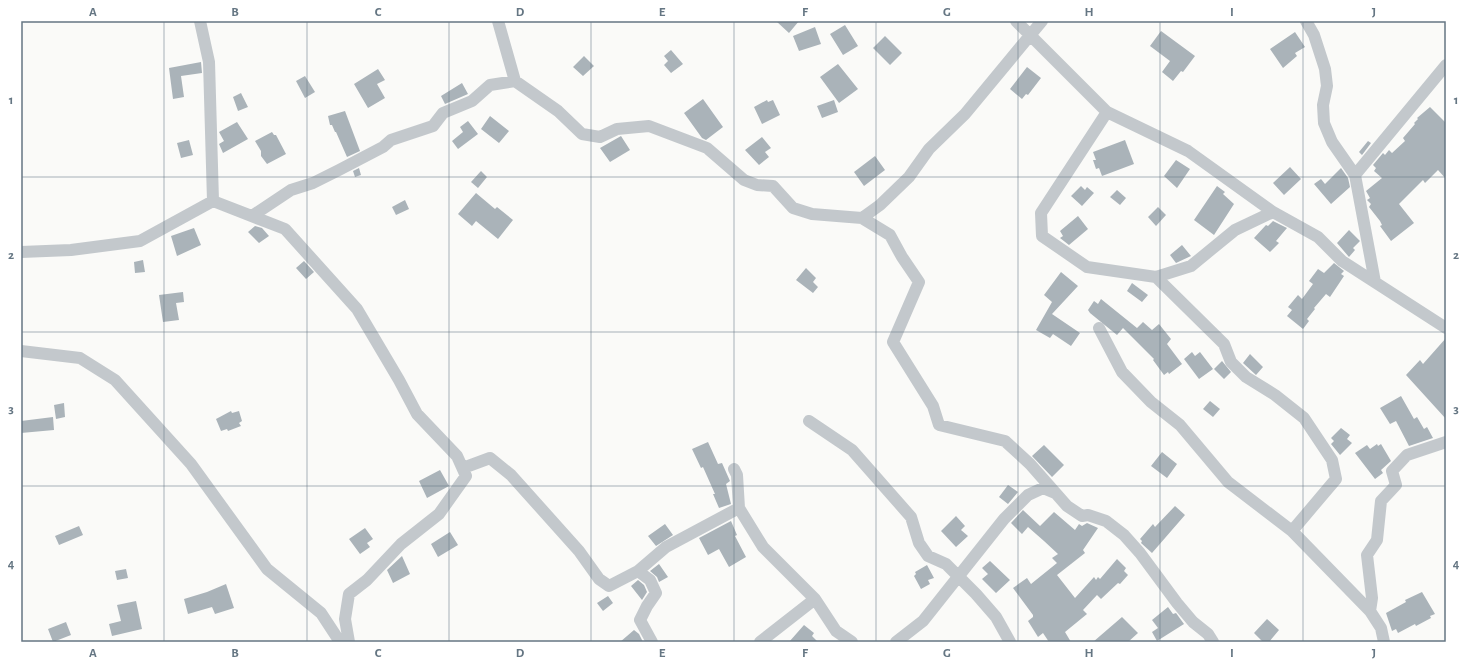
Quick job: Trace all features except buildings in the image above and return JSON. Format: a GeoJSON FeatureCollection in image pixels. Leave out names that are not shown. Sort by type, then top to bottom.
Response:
{"type":"FeatureCollection","features":[{"type":"Feature","properties":{"kind":"street"},"geometry":{"type":"LineString","coordinates":[[200,21],[209,62],[214,201]]}},
{"type":"Feature","properties":{"kind":"street"},"geometry":{"type":"LineString","coordinates":[[498,21],[515,81],[558,111],[582,134],[600,137],[617,129],[649,126],[706,148],[744,180],[757,185],[773,186],[793,208],[812,214],[862,218],[890,235],[902,257],[919,282],[893,342],[933,406],[939,425],[1005,441],[1030,464],[1067,506],[1082,516],[1106,521],[1124,535],[1140,553],[1177,603],[1193,622],[1208,634],[1213,642]]}},
{"type":"Feature","properties":{"kind":"street"},"geometry":{"type":"LineString","coordinates":[[1016,21],[1107,112],[1188,151],[1273,212],[1318,237],[1342,261],[1446,328]]}},
{"type":"Feature","properties":{"kind":"street"},"geometry":{"type":"LineString","coordinates":[[862,218],[880,205],[909,178],[929,149],[966,114],[1042,21]]}},
{"type":"Feature","properties":{"kind":"street"},"geometry":{"type":"LineString","coordinates":[[1306,21],[1314,35],[1325,69],[1326,86],[1323,105],[1324,123],[1332,142],[1356,175],[1375,282]]}},
{"type":"Feature","properties":{"kind":"street"},"geometry":{"type":"LineString","coordinates":[[1356,175],[1446,65]]}},
{"type":"Feature","properties":{"kind":"street"},"geometry":{"type":"LineString","coordinates":[[252,216],[291,190],[313,183],[383,147],[391,140],[433,126],[443,113],[472,101],[490,85],[515,81]]}},
{"type":"Feature","properties":{"kind":"street"},"geometry":{"type":"LineString","coordinates":[[1107,112],[1041,213],[1042,236],[1088,267],[1156,277],[1191,266],[1235,230],[1273,212]]}},
{"type":"Feature","properties":{"kind":"street"},"geometry":{"type":"LineString","coordinates":[[21,252],[71,250],[140,241],[214,201],[285,229],[357,309],[399,380],[417,414],[457,456],[466,476],[439,514],[401,544],[367,580],[349,594],[345,619],[349,642]]}},
{"type":"Feature","properties":{"kind":"street"},"geometry":{"type":"LineString","coordinates":[[1156,277],[1224,344],[1231,362],[1246,377],[1275,395],[1304,418],[1332,460],[1336,479],[1292,530]]}},
{"type":"Feature","properties":{"kind":"street"},"geometry":{"type":"LineString","coordinates":[[1099,328],[1122,372],[1151,402],[1180,425],[1228,482],[1292,530],[1370,611],[1381,628],[1384,642]]}},
{"type":"Feature","properties":{"kind":"street"},"geometry":{"type":"LineString","coordinates":[[21,351],[80,358],[115,380],[191,464],[268,569],[321,613],[340,642]]}},
{"type":"Feature","properties":{"kind":"street"},"geometry":{"type":"LineString","coordinates":[[809,421],[852,450],[897,503],[911,517],[919,543],[928,556],[946,564],[958,576],[996,617],[1010,642]]}},
{"type":"Feature","properties":{"kind":"street"},"geometry":{"type":"LineString","coordinates":[[1370,611],[1372,598],[1367,555],[1377,540],[1380,501],[1396,485],[1392,470],[1407,455],[1446,442]]}},
{"type":"Feature","properties":{"kind":"street"},"geometry":{"type":"LineString","coordinates":[[462,468],[490,458],[511,475],[579,552],[599,579],[608,586],[638,571],[666,547],[739,508]]}},
{"type":"Feature","properties":{"kind":"street"},"geometry":{"type":"LineString","coordinates":[[734,468],[738,475],[739,508],[763,547],[816,598],[836,631],[852,642]]}},
{"type":"Feature","properties":{"kind":"street"},"geometry":{"type":"LineString","coordinates":[[896,642],[923,621],[1004,519],[1028,495],[1043,488],[1054,493]]}},
{"type":"Feature","properties":{"kind":"street"},"geometry":{"type":"LineString","coordinates":[[638,571],[650,580],[656,593],[640,620],[652,642]]}},
{"type":"Feature","properties":{"kind":"street"},"geometry":{"type":"LineString","coordinates":[[760,642],[816,598]]}}]}
